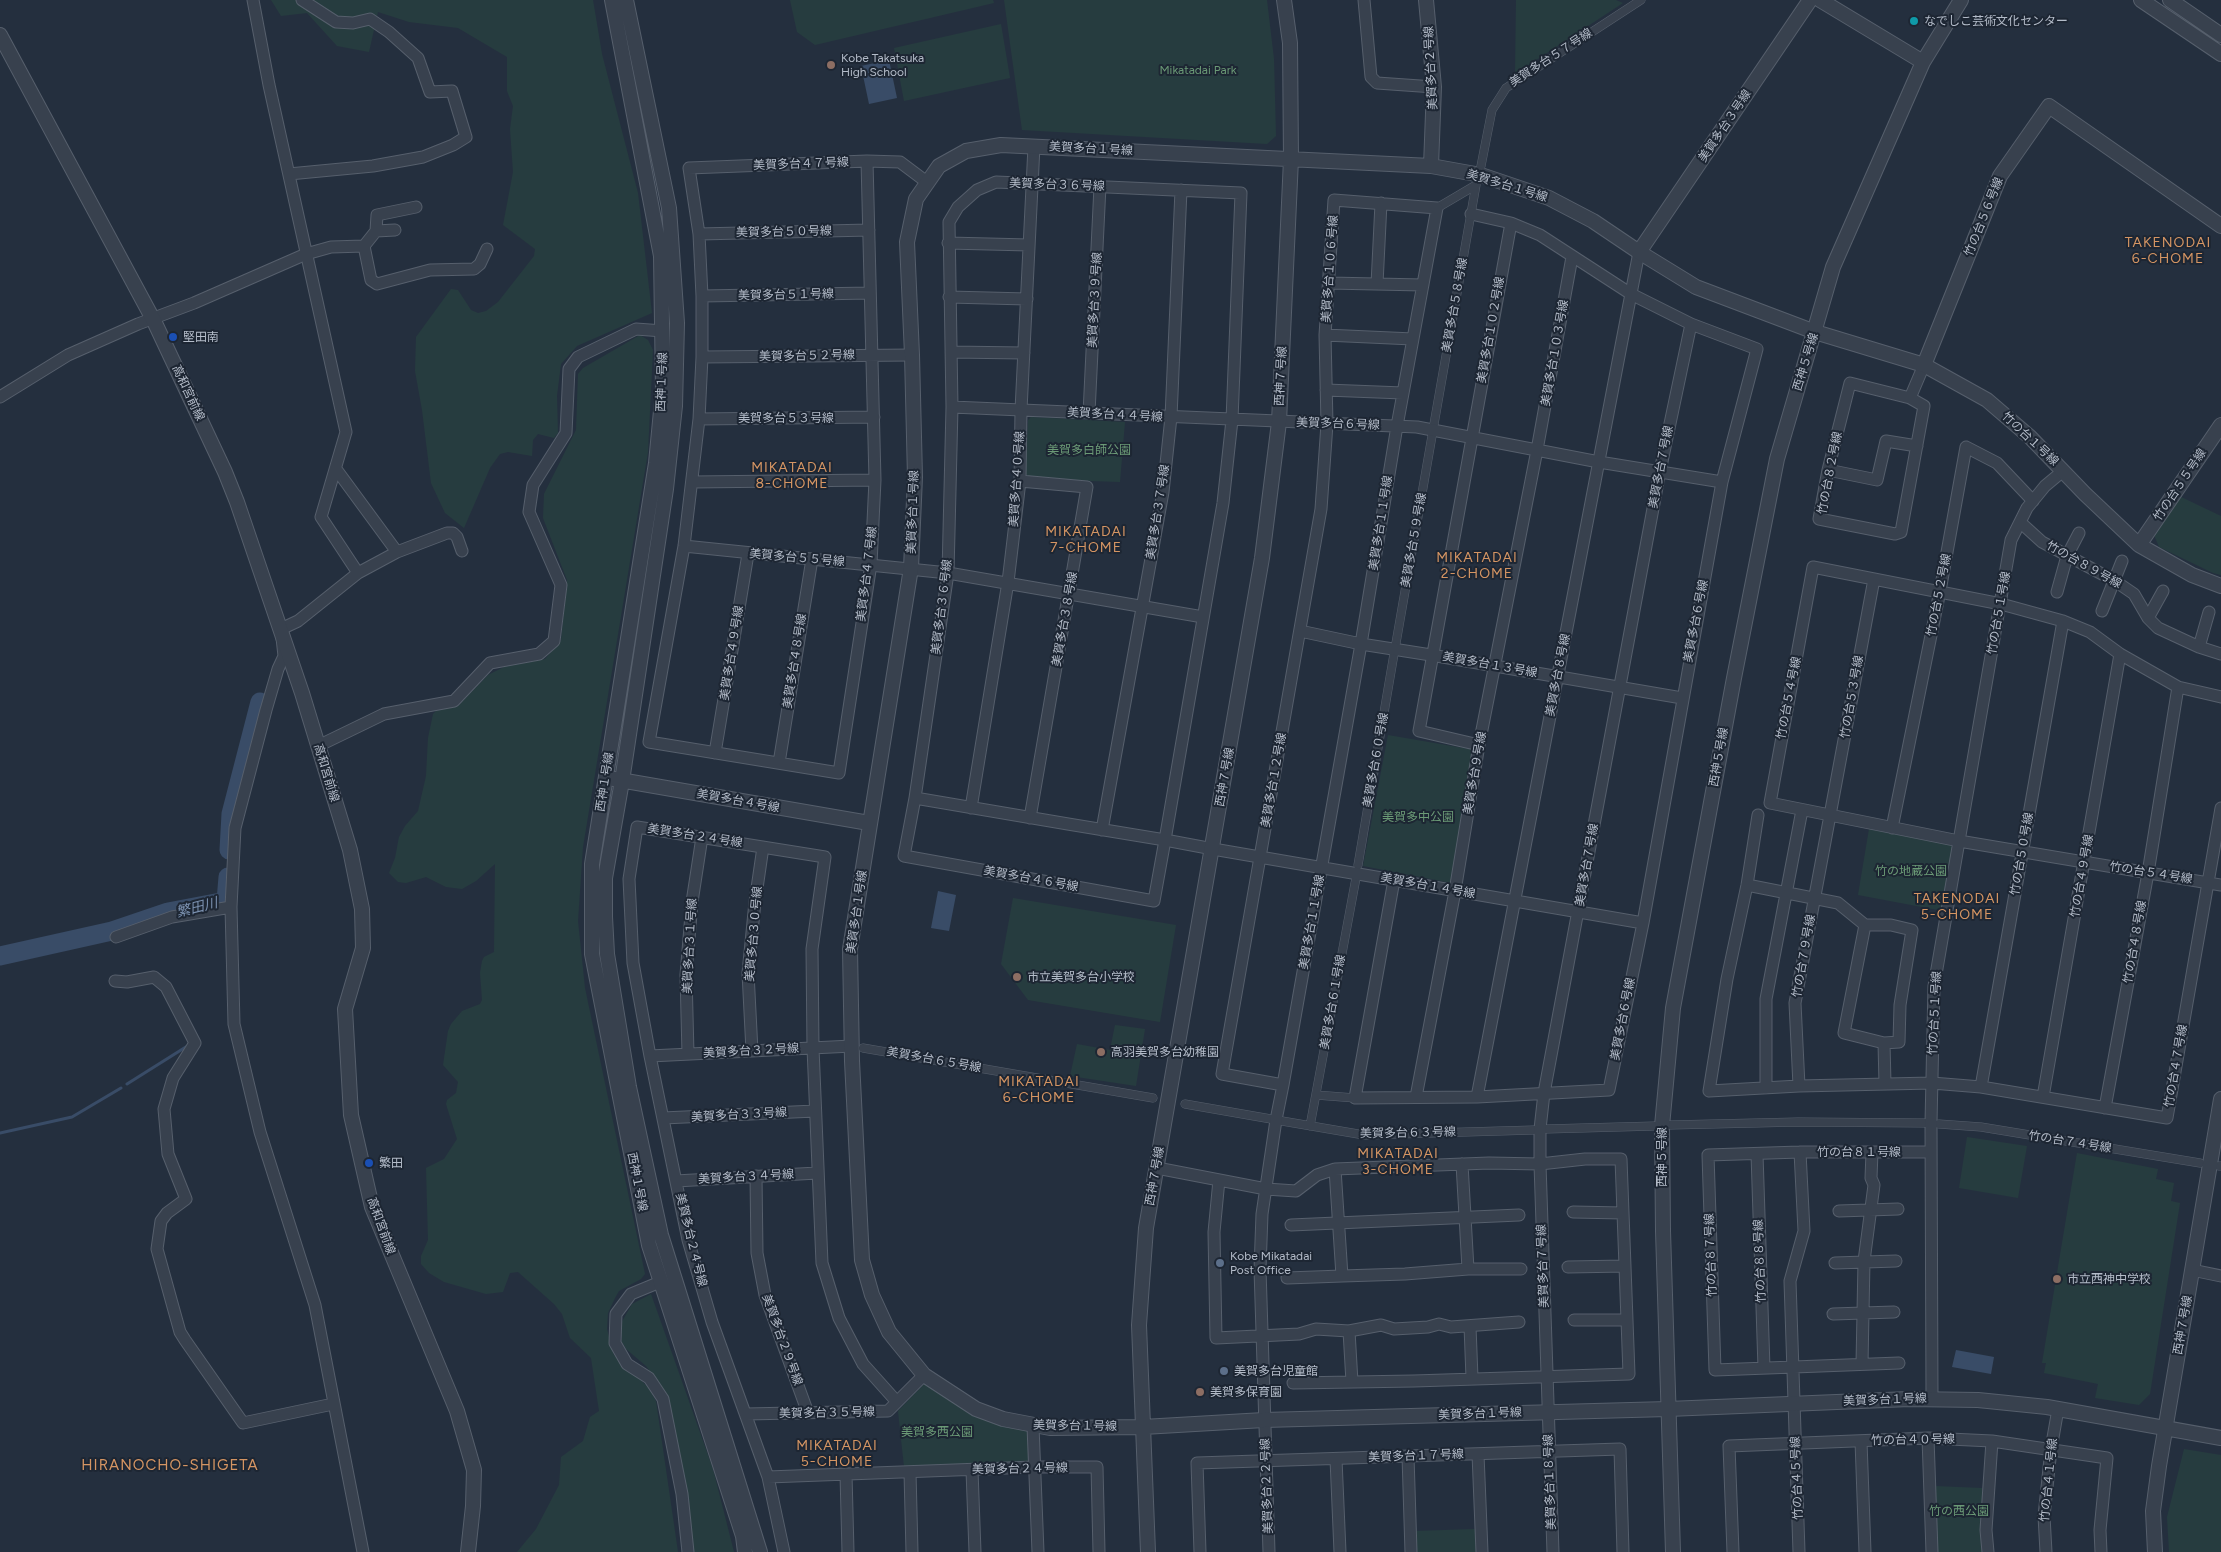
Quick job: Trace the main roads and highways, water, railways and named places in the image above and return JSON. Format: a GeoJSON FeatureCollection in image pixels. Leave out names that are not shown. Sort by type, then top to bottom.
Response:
{"type":"FeatureCollection","features":[{"type":"Feature","properties":{"kind":"water"},"geometry":{"type":"Polygon","coordinates":[[[889,60],[897,98],[869,104],[861,66],[889,60]]]}},
{"type":"Feature","properties":{"kind":"water"},"geometry":{"type":"Polygon","coordinates":[[[938,891],[956,895],[949,931],[931,928],[938,891]]]}},
{"type":"Feature","properties":{"kind":"water"},"geometry":{"type":"Polygon","coordinates":[[[1956,1350],[1994,1357],[1991,1374],[1952,1367],[1956,1350]]]}},
{"type":"Feature","properties":{"kind":"waterway","name":"繁田川"},"geometry":{"type":"LineString","coordinates":[[229,850],[231,814],[260,702]]}},
{"type":"Feature","properties":{"kind":"waterway","name":"繁田川"},"geometry":{"type":"LineString","coordinates":[[0,956],[112,931],[168,912],[226,901],[228,877]]}},
{"type":"Feature","properties":{"kind":"waterway"},"geometry":{"type":"LineString","coordinates":[[127,1084],[189,1045]]}},
{"type":"Feature","properties":{"kind":"waterway"},"geometry":{"type":"LineString","coordinates":[[0,1133],[72,1117],[121,1088]]}},
{"type":"Feature","properties":{"kind":"place","name":"なでしこ芸術文化センター"},"geometry":{"type":"Point","coordinates":[1914,21]}},
{"type":"Feature","properties":{"kind":"place","name":"Kobe Takatsuka High School"},"geometry":{"type":"Point","coordinates":[831,65]}},
{"type":"Feature","properties":{"kind":"place","name":"堅田南"},"geometry":{"type":"Point","coordinates":[173,337]}},
{"type":"Feature","properties":{"kind":"place","name":"市立美賀多台小学校"},"geometry":{"type":"Point","coordinates":[1017,977]}},
{"type":"Feature","properties":{"kind":"place","name":"高羽美賀多台幼稚園"},"geometry":{"type":"Point","coordinates":[1101,1052]}},
{"type":"Feature","properties":{"kind":"place","name":"繁田"},"geometry":{"type":"Point","coordinates":[369,1163]}},
{"type":"Feature","properties":{"kind":"place","name":"Kobe Mikatadai Post Office"},"geometry":{"type":"Point","coordinates":[1220,1263]}},
{"type":"Feature","properties":{"kind":"place","name":"市立西神中学校"},"geometry":{"type":"Point","coordinates":[2057,1279]}},
{"type":"Feature","properties":{"kind":"place","name":"美賀多台児童館"},"geometry":{"type":"Point","coordinates":[1224,1371]}},
{"type":"Feature","properties":{"kind":"place","name":"美賀多保育園"},"geometry":{"type":"Point","coordinates":[1200,1392]}},
{"type":"Feature","properties":{"kind":"district","name":"TAKENODAI 6-CHOME"},"geometry":{"type":"Point","coordinates":[2168,252]}},
{"type":"Feature","properties":{"kind":"district","name":"MIKATADAI 8-CHOME"},"geometry":{"type":"Point","coordinates":[792,476]}},
{"type":"Feature","properties":{"kind":"district","name":"MIKATADAI 7-CHOME"},"geometry":{"type":"Point","coordinates":[1086,540]}},
{"type":"Feature","properties":{"kind":"district","name":"MIKATADAI 2-CHOME"},"geometry":{"type":"Point","coordinates":[1477,566]}},
{"type":"Feature","properties":{"kind":"district","name":"TAKENODAI 5-CHOME"},"geometry":{"type":"Point","coordinates":[1957,908]}},
{"type":"Feature","properties":{"kind":"district","name":"MIKATADAI 6-CHOME"},"geometry":{"type":"Point","coordinates":[1039,1090]}},
{"type":"Feature","properties":{"kind":"district","name":"MIKATADAI 3-CHOME"},"geometry":{"type":"Point","coordinates":[1398,1162]}},
{"type":"Feature","properties":{"kind":"district","name":"MIKATADAI 5-CHOME"},"geometry":{"type":"Point","coordinates":[837,1454]}},
{"type":"Feature","properties":{"kind":"district","name":"HIRANOCHO-SHIGETA"},"geometry":{"type":"Point","coordinates":[170,1466]}},
{"type":"Feature","properties":{"kind":"park label","name":"Mikatadai Park"},"geometry":{"type":"Point","coordinates":[1198,70]}},
{"type":"Feature","properties":{"kind":"park label","name":"美賀多白師公園"},"geometry":{"type":"Point","coordinates":[1089,450]}},
{"type":"Feature","properties":{"kind":"park label","name":"美賀多中公園"},"geometry":{"type":"Point","coordinates":[1418,817]}},
{"type":"Feature","properties":{"kind":"park label","name":"竹の地蔵公園"},"geometry":{"type":"Point","coordinates":[1911,871]}},
{"type":"Feature","properties":{"kind":"park label","name":"美賀多西公園"},"geometry":{"type":"Point","coordinates":[937,1432]}},
{"type":"Feature","properties":{"kind":"park label","name":"竹の西公園"},"geometry":{"type":"Point","coordinates":[1959,1511]}}]}
